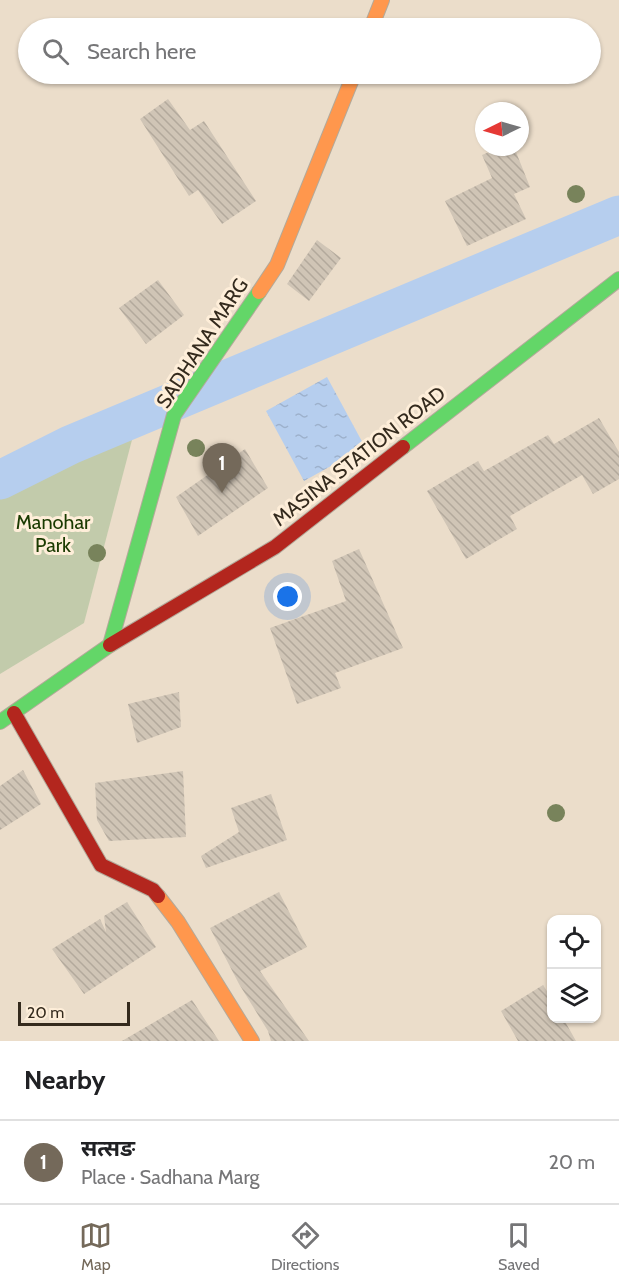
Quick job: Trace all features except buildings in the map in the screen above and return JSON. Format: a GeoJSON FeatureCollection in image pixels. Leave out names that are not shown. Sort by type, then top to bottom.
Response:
{"type":"FeatureCollection","features":[{"type":"Feature","properties":{"kind":"street"},"geometry":{"type":"LineString","coordinates":[[375,18],[382,0]]}},
{"type":"Feature","properties":{"kind":"street","name":"SADHANA MARG"},"geometry":{"type":"LineString","coordinates":[[110,645],[174,415],[277,265],[350,84]]}},
{"type":"Feature","properties":{"kind":"street","name":"MASINA STATION ROAD"},"geometry":{"type":"LineString","coordinates":[[0,722],[110,645],[275,547],[619,279]]}},
{"type":"Feature","properties":{"kind":"street"},"geometry":{"type":"LineString","coordinates":[[14,712],[101,865],[153,890],[178,922],[252,1041]]}},
{"type":"Feature","properties":{"kind":"green space","name":"Manohar Park"},"geometry":{"type":"Polygon","coordinates":[[[133,436],[84,623],[0,674],[0,499],[133,436]]]}},
{"type":"Feature","properties":{"kind":"water"},"geometry":{"type":"Polygon","coordinates":[[[327,377],[365,447],[304,481],[266,411],[327,377]]]}},
{"type":"Feature","properties":{"kind":"waterway"},"geometry":{"type":"LineString","coordinates":[[0,480],[70,445],[619,215]]}},
{"type":"Feature","properties":{"kind":"traffic: fast"},"geometry":{"type":"LineString","coordinates":[[403,447],[619,279]]}},
{"type":"Feature","properties":{"kind":"traffic: fast"},"geometry":{"type":"LineString","coordinates":[[0,722],[110,645],[174,415],[259,292]]}},
{"type":"Feature","properties":{"kind":"traffic: slow"},"geometry":{"type":"LineString","coordinates":[[375,18],[382,0]]}},
{"type":"Feature","properties":{"kind":"traffic: slow"},"geometry":{"type":"LineString","coordinates":[[259,292],[277,265],[350,84]]}},
{"type":"Feature","properties":{"kind":"traffic: slow"},"geometry":{"type":"LineString","coordinates":[[158,896],[178,922],[252,1041]]}},
{"type":"Feature","properties":{"kind":"traffic: jam"},"geometry":{"type":"LineString","coordinates":[[110,645],[275,547],[403,447]]}},
{"type":"Feature","properties":{"kind":"traffic: jam"},"geometry":{"type":"LineString","coordinates":[[14,713],[101,865],[153,890],[158,896]]}},
{"type":"Feature","properties":{"kind":"place","name":"सत्सङ"},"geometry":{"type":"Point","coordinates":[222,493]}}]}
